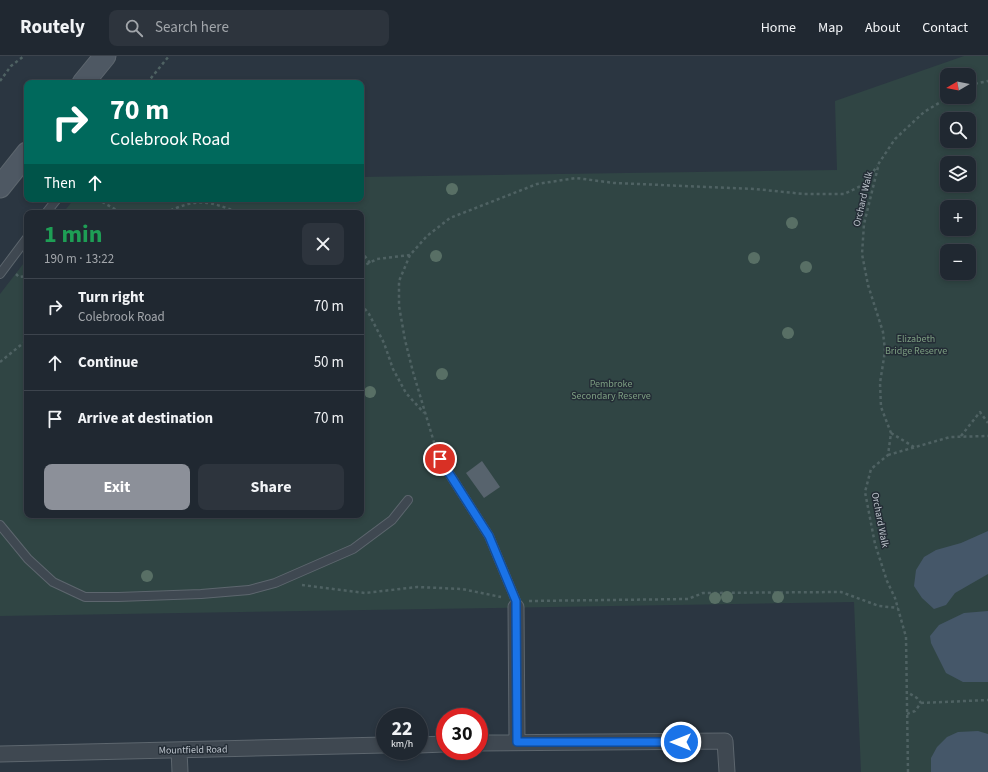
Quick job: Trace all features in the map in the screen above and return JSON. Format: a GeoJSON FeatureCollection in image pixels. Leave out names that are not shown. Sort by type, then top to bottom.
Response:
{"type":"FeatureCollection","features":[{"type":"Feature","properties":{"kind":"main road"},"geometry":{"type":"LineString","coordinates":[[85,80],[105,56]]}},
{"type":"Feature","properties":{"kind":"main road"},"geometry":{"type":"LineString","coordinates":[[0,187],[24,157]]}},
{"type":"Feature","properties":{"kind":"street"},"geometry":{"type":"LineString","coordinates":[[516,604],[517,742]]}},
{"type":"Feature","properties":{"kind":"street"},"geometry":{"type":"LineString","coordinates":[[488,743],[725,742],[727,772]]}},
{"type":"Feature","properties":{"kind":"street","name":"Mountfield Road"},"geometry":{"type":"LineString","coordinates":[[0,754],[376,745]]}},
{"type":"Feature","properties":{"kind":"street"},"geometry":{"type":"LineString","coordinates":[[179,750],[180,772]]}},
{"type":"Feature","properties":{"kind":"lane"},"geometry":{"type":"LineString","coordinates":[[48,210],[55,202]]}},
{"type":"Feature","properties":{"kind":"lane"},"geometry":{"type":"LineString","coordinates":[[0,274],[24,242]]}},
{"type":"Feature","properties":{"kind":"lane"},"geometry":{"type":"LineString","coordinates":[[440,459],[489,536],[516,604]]}},
{"type":"Feature","properties":{"kind":"lane"},"geometry":{"type":"LineString","coordinates":[[0,525],[28,559],[53,582],[85,597],[201,594],[249,590],[275,583],[353,549],[392,520],[408,500]]}},
{"type":"Feature","properties":{"kind":"path"},"geometry":{"type":"LineString","coordinates":[[0,81],[11,66],[24,56]]}},
{"type":"Feature","properties":{"kind":"path"},"geometry":{"type":"LineString","coordinates":[[149,80],[169,56]]}},
{"type":"Feature","properties":{"kind":"path"},"geometry":{"type":"LineString","coordinates":[[976,84],[988,81]]}},
{"type":"Feature","properties":{"kind":"path","name":"Orchard Walk"},"geometry":{"type":"LineString","coordinates":[[908,772],[906,637],[898,608],[875,544],[865,492],[871,470],[888,455],[891,433],[881,407],[880,383],[885,351],[883,332],[868,285],[862,254],[864,224],[879,164],[895,138],[924,112],[940,102]]}},
{"type":"Feature","properties":{"kind":"path"},"geometry":{"type":"LineString","coordinates":[[440,459],[433,443],[406,346],[399,306],[400,281],[410,255],[427,236],[450,218],[537,184],[576,178],[614,183],[755,189],[804,194],[844,194],[865,184],[879,164]]}},
{"type":"Feature","properties":{"kind":"path"},"geometry":{"type":"LineString","coordinates":[[102,202],[117,210]]}},
{"type":"Feature","properties":{"kind":"path"},"geometry":{"type":"LineString","coordinates":[[171,210],[194,202],[216,204],[231,210]]}},
{"type":"Feature","properties":{"kind":"path"},"geometry":{"type":"LineString","coordinates":[[364,255],[370,263]]}},
{"type":"Feature","properties":{"kind":"path"},"geometry":{"type":"LineString","coordinates":[[364,266],[377,260],[410,255]]}},
{"type":"Feature","properties":{"kind":"path"},"geometry":{"type":"LineString","coordinates":[[16,274],[20,277],[24,276]]}},
{"type":"Feature","properties":{"kind":"path"},"geometry":{"type":"LineString","coordinates":[[364,308],[369,314],[384,343],[393,368],[406,393],[425,415]]}},
{"type":"Feature","properties":{"kind":"path"},"geometry":{"type":"LineString","coordinates":[[0,362],[24,342]]}},
{"type":"Feature","properties":{"kind":"path"},"geometry":{"type":"LineString","coordinates":[[960,437],[980,412],[988,423]]}},
{"type":"Feature","properties":{"kind":"path"},"geometry":{"type":"LineString","coordinates":[[891,433],[914,447]]}},
{"type":"Feature","properties":{"kind":"path"},"geometry":{"type":"LineString","coordinates":[[888,455],[950,437],[988,436]]}},
{"type":"Feature","properties":{"kind":"path"},"geometry":{"type":"LineString","coordinates":[[275,583],[365,593],[417,587],[462,589],[516,604],[688,599],[703,593],[841,592],[879,606],[898,608]]}},
{"type":"Feature","properties":{"kind":"path"},"geometry":{"type":"LineString","coordinates":[[907,692],[917,698],[921,703]]}},
{"type":"Feature","properties":{"kind":"path"},"geometry":{"type":"LineString","coordinates":[[921,703],[988,700]]}},
{"type":"Feature","properties":{"kind":"path"},"geometry":{"type":"LineString","coordinates":[[907,714],[915,711],[921,703]]}},
{"type":"Feature","properties":{"kind":"green space","name":"Pembroke Secondary Reserve"},"geometry":{"type":"Polygon","coordinates":[[[964,56],[988,56],[988,772],[861,772],[854,602],[0,616],[0,294],[24,263],[24,518],[364,518],[364,210],[65,210],[72,202],[364,202],[364,177],[837,170],[835,101],[964,56]]]}},
{"type":"Feature","properties":{"kind":"water"},"geometry":{"type":"Polygon","coordinates":[[[988,531],[988,574],[955,593],[946,605],[934,609],[922,598],[914,586],[916,570],[924,557],[936,550],[961,543],[988,531]]]}},
{"type":"Feature","properties":{"kind":"water"},"geometry":{"type":"Polygon","coordinates":[[[988,611],[988,682],[963,682],[946,673],[931,643],[930,636],[939,625],[964,613],[988,611]]]}},
{"type":"Feature","properties":{"kind":"water"},"geometry":{"type":"Polygon","coordinates":[[[978,731],[988,734],[988,772],[931,772],[931,758],[937,747],[947,737],[958,732],[978,731]]]}},
{"type":"Feature","properties":{"kind":"building"},"geometry":{"type":"Polygon","coordinates":[[[482,461],[500,487],[484,498],[466,473],[482,461]]]}},
{"type":"Feature","properties":{"kind":"route"},"geometry":{"type":"LineString","coordinates":[[440,459],[489,536],[516,601],[517,742],[681,742]]}},
{"type":"Feature","properties":{"kind":"park label","name":"Elizabeth Bridge Reserve"},"geometry":{"type":"Point","coordinates":[916,344]}}]}
